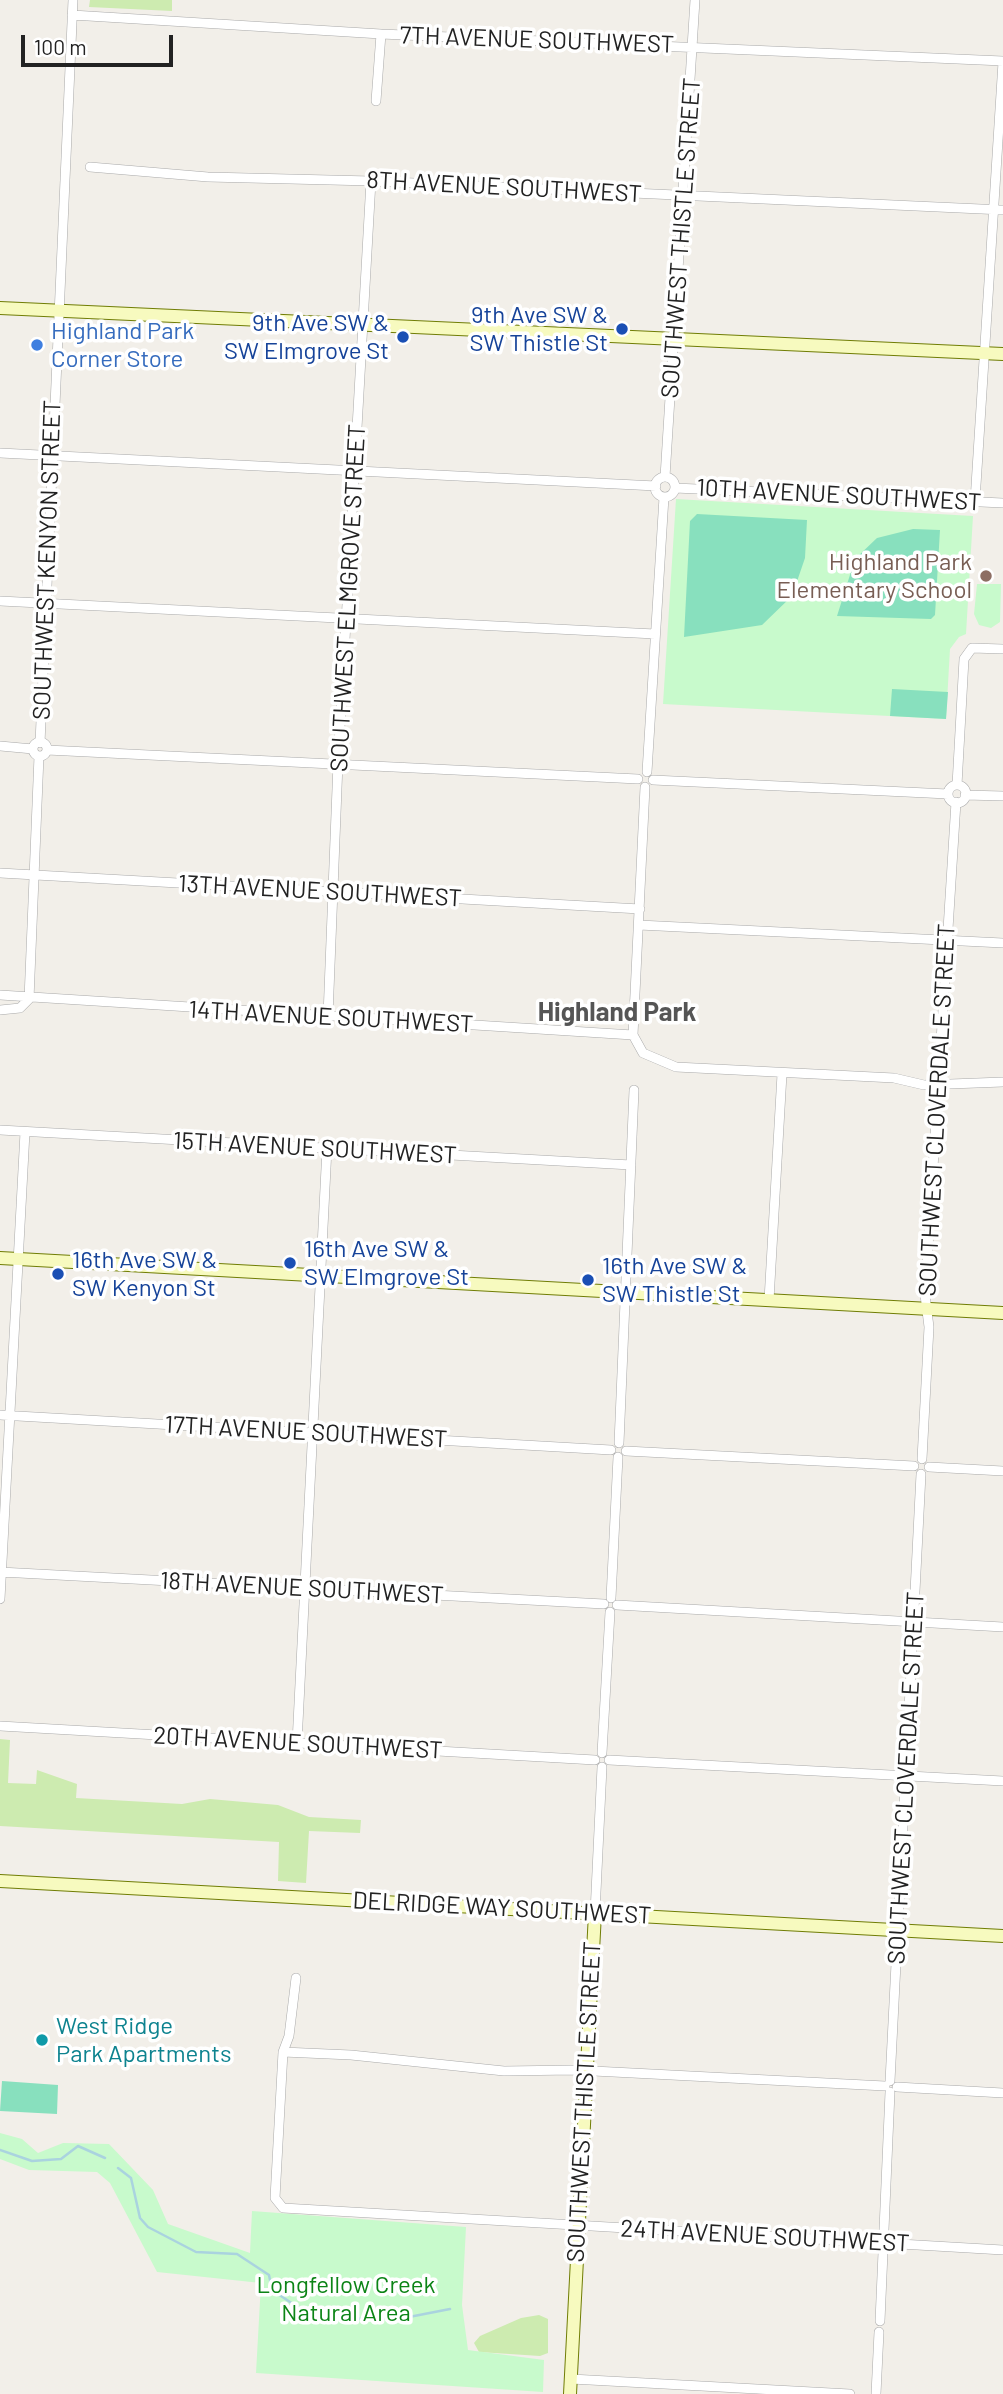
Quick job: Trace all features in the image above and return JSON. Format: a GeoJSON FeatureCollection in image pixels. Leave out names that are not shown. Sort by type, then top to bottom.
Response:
{"type":"FeatureCollection","features":[{"type":"Feature","properties":{"kind":"street","name":"SOUTHWEST KENYON STREET"},"geometry":{"type":"LineString","coordinates":[[29,999],[72,0]]}},
{"type":"Feature","properties":{"kind":"street","name":"SOUTHWEST THISTLE STREET"},"geometry":{"type":"LineString","coordinates":[[665,477],[695,0]]}},
{"type":"Feature","properties":{"kind":"street","name":"7TH AVENUE SOUTHWEST"},"geometry":{"type":"LineString","coordinates":[[72,15],[381,34],[1003,62]]}},
{"type":"Feature","properties":{"kind":"street"},"geometry":{"type":"LineString","coordinates":[[376,101],[381,34]]}},
{"type":"Feature","properties":{"kind":"street"},"geometry":{"type":"LineString","coordinates":[[975,501],[984,353],[998,210],[1003,62]]}},
{"type":"Feature","properties":{"kind":"street","name":"8TH AVENUE SOUTHWEST"},"geometry":{"type":"LineString","coordinates":[[90,167],[208,177],[371,181],[998,210]]}},
{"type":"Feature","properties":{"kind":"street","name":"SOUTHWEST ELMGROVE STREET"},"geometry":{"type":"LineString","coordinates":[[328,1016],[338,763],[371,181]]}},
{"type":"Feature","properties":{"kind":"street"},"geometry":{"type":"LineString","coordinates":[[0,308],[1003,354]]}},
{"type":"Feature","properties":{"kind":"street"},"geometry":{"type":"LineString","coordinates":[[0,453],[656,486],[665,477],[673,480],[675,488],[670,495],[664,497]]}},
{"type":"Feature","properties":{"kind":"street"},"geometry":{"type":"LineString","coordinates":[[656,486],[657,492],[664,497]]}},
{"type":"Feature","properties":{"kind":"street","name":"10TH AVENUE SOUTHWEST"},"geometry":{"type":"LineString","coordinates":[[675,488],[1003,503]]}},
{"type":"Feature","properties":{"kind":"street"},"geometry":{"type":"LineString","coordinates":[[653,780],[646,772],[664,497]]}},
{"type":"Feature","properties":{"kind":"street"},"geometry":{"type":"LineString","coordinates":[[0,601],[655,634]]}},
{"type":"Feature","properties":{"kind":"street"},"geometry":{"type":"LineString","coordinates":[[957,785],[964,659],[969,650],[1003,649]]}},
{"type":"Feature","properties":{"kind":"street"},"geometry":{"type":"LineString","coordinates":[[0,746],[638,779]]}},
{"type":"Feature","properties":{"kind":"street"},"geometry":{"type":"LineString","coordinates":[[645,787],[640,785],[638,779],[640,773],[646,772]]}},
{"type":"Feature","properties":{"kind":"street"},"geometry":{"type":"LineString","coordinates":[[957,785],[963,788],[965,794],[962,801],[956,802],[948,794],[653,780],[645,787],[633,1035],[643,1053],[677,1067],[894,1078],[938,1086],[1003,1082]]}},
{"type":"Feature","properties":{"kind":"street"},"geometry":{"type":"LineString","coordinates":[[948,794],[951,788],[957,785]]}},
{"type":"Feature","properties":{"kind":"street"},"geometry":{"type":"LineString","coordinates":[[965,794],[1003,796]]}},
{"type":"Feature","properties":{"kind":"street","name":"SOUTHWEST CLOVERDALE STREET"},"geometry":{"type":"LineString","coordinates":[[880,2322],[929,1327],[926,1308],[956,802]]}},
{"type":"Feature","properties":{"kind":"street","name":"13TH AVENUE SOUTHWEST"},"geometry":{"type":"LineString","coordinates":[[0,873],[640,909]]}},
{"type":"Feature","properties":{"kind":"street"},"geometry":{"type":"LineString","coordinates":[[639,925],[1003,943]]}},
{"type":"Feature","properties":{"kind":"street","name":"14TH AVENUE SOUTHWEST"},"geometry":{"type":"LineString","coordinates":[[0,995],[29,999],[633,1035]]}},
{"type":"Feature","properties":{"kind":"street","name":"14TH AVENUE SOUTHWEST"},"geometry":{"type":"LineString","coordinates":[[0,1010],[20,1008],[29,999]]}},
{"type":"Feature","properties":{"kind":"street"},"geometry":{"type":"LineString","coordinates":[[769,1300],[782,1074]]}},
{"type":"Feature","properties":{"kind":"street","name":"SOUTHWEST THISTLE STREET"},"geometry":{"type":"LineString","coordinates":[[570,2394],[634,1090]]}},
{"type":"Feature","properties":{"kind":"street","name":"15TH AVENUE SOUTHWEST"},"geometry":{"type":"LineString","coordinates":[[0,1130],[631,1166]]}},
{"type":"Feature","properties":{"kind":"street"},"geometry":{"type":"LineString","coordinates":[[0,1599],[5,1415],[19,1259],[24,1132]]}},
{"type":"Feature","properties":{"kind":"street"},"geometry":{"type":"LineString","coordinates":[[297,1743],[327,1148]]}},
{"type":"Feature","properties":{"kind":"street"},"geometry":{"type":"LineString","coordinates":[[0,1258],[1003,1313]]}},
{"type":"Feature","properties":{"kind":"street","name":"17TH AVENUE SOUTHWEST"},"geometry":{"type":"LineString","coordinates":[[5,1415],[1003,1471]]}},
{"type":"Feature","properties":{"kind":"street","name":"18TH AVENUE SOUTHWEST"},"geometry":{"type":"LineString","coordinates":[[1,1572],[1003,1626]]}},
{"type":"Feature","properties":{"kind":"street","name":"20TH AVENUE SOUTHWEST"},"geometry":{"type":"LineString","coordinates":[[0,1726],[1003,1781]]}},
{"type":"Feature","properties":{"kind":"street","name":"DELRIDGE WAY SOUTHWEST"},"geometry":{"type":"LineString","coordinates":[[0,1881],[1003,1936]]}},
{"type":"Feature","properties":{"kind":"street"},"geometry":{"type":"LineString","coordinates":[[296,1978],[289,2036],[283,2052],[351,2055],[471,2069],[586,2071],[1003,2093]]}},
{"type":"Feature","properties":{"kind":"street","name":"24TH AVENUE SOUTHWEST"},"geometry":{"type":"LineString","coordinates":[[283,2052],[277,2203],[283,2208],[1003,2249]]}},
{"type":"Feature","properties":{"kind":"street"},"geometry":{"type":"LineString","coordinates":[[876,2394],[879,2332]]}},
{"type":"Feature","properties":{"kind":"street"},"geometry":{"type":"LineString","coordinates":[[571,2379],[850,2394]]}},
{"type":"Feature","properties":{"kind":"green space"},"geometry":{"type":"Polygon","coordinates":[[[90,0],[172,0],[172,11],[89,7],[90,0]]]}},
{"type":"Feature","properties":{"kind":"green space"},"geometry":{"type":"Polygon","coordinates":[[[676,499],[973,516],[966,634],[959,637],[950,649],[946,719],[663,704],[676,499]]]}},
{"type":"Feature","properties":{"kind":"green space"},"geometry":{"type":"Polygon","coordinates":[[[697,514],[807,520],[805,558],[792,596],[762,625],[684,637],[690,521],[697,514]]]}},
{"type":"Feature","properties":{"kind":"green space"},"geometry":{"type":"Polygon","coordinates":[[[913,529],[940,530],[935,615],[931,619],[837,616],[855,559],[877,538],[913,529]]]}},
{"type":"Feature","properties":{"kind":"green space"},"geometry":{"type":"Polygon","coordinates":[[[977,584],[1001,584],[1000,622],[991,628],[979,625],[974,614],[977,584]]]}},
{"type":"Feature","properties":{"kind":"green space"},"geometry":{"type":"Polygon","coordinates":[[[892,689],[948,692],[946,719],[890,716],[892,689]]]}},
{"type":"Feature","properties":{"kind":"green space"},"geometry":{"type":"Polygon","coordinates":[[[0,1739],[10,1740],[8,1783],[36,1784],[37,1770],[77,1784],[76,1798],[182,1804],[210,1799],[278,1805],[309,1817],[361,1820],[360,1833],[309,1831],[306,1883],[278,1881],[279,1842],[0,1826],[0,1739]]]}},
{"type":"Feature","properties":{"kind":"green space"},"geometry":{"type":"Polygon","coordinates":[[[2,2081],[58,2085],[57,2114],[0,2111],[2,2081]]]}},
{"type":"Feature","properties":{"kind":"green space","name":"Longfellow Creek Natural Area"},"geometry":{"type":"Polygon","coordinates":[[[0,2133],[22,2139],[38,2153],[63,2143],[109,2144],[153,2190],[168,2224],[250,2253],[252,2211],[466,2227],[462,2305],[468,2350],[544,2360],[543,2392],[256,2373],[261,2283],[157,2272],[110,2183],[97,2172],[29,2170],[0,2159],[0,2133]]]}},
{"type":"Feature","properties":{"kind":"green space"},"geometry":{"type":"Polygon","coordinates":[[[539,2315],[548,2319],[548,2353],[540,2356],[479,2352],[474,2343],[480,2336],[521,2318],[539,2315]]]}},
{"type":"Feature","properties":{"kind":"waterway"},"geometry":{"type":"LineString","coordinates":[[0,2150],[32,2161],[61,2159],[78,2146],[105,2158]]}},
{"type":"Feature","properties":{"kind":"waterway"},"geometry":{"type":"LineString","coordinates":[[118,2168],[131,2178],[140,2218],[148,2227],[196,2252],[237,2254],[269,2275],[272,2290],[299,2308],[322,2309],[361,2319],[409,2317],[450,2309]]}},
{"type":"Feature","properties":{"kind":"place","name":"9th Ave SW & SW Thistle St"},"geometry":{"type":"Point","coordinates":[622,329]}},
{"type":"Feature","properties":{"kind":"place","name":"9th Ave SW & SW Elmgrove St"},"geometry":{"type":"Point","coordinates":[403,337]}},
{"type":"Feature","properties":{"kind":"place","name":"Highland Park Corner Store"},"geometry":{"type":"Point","coordinates":[37,345]}},
{"type":"Feature","properties":{"kind":"place","name":"Highland Park Elementary School"},"geometry":{"type":"Point","coordinates":[986,576]}},
{"type":"Feature","properties":{"kind":"place","name":"16th Ave SW & SW Elmgrove St"},"geometry":{"type":"Point","coordinates":[290,1263]}},
{"type":"Feature","properties":{"kind":"place","name":"16th Ave SW & SW Kenyon St"},"geometry":{"type":"Point","coordinates":[58,1274]}},
{"type":"Feature","properties":{"kind":"place","name":"16th Ave SW & SW Thistle St"},"geometry":{"type":"Point","coordinates":[588,1280]}},
{"type":"Feature","properties":{"kind":"place","name":"West Ridge Park Apartments"},"geometry":{"type":"Point","coordinates":[42,2040]}},
{"type":"Feature","properties":{"kind":"district","name":"Highland Park"},"geometry":{"type":"Point","coordinates":[617,1012]}}]}
